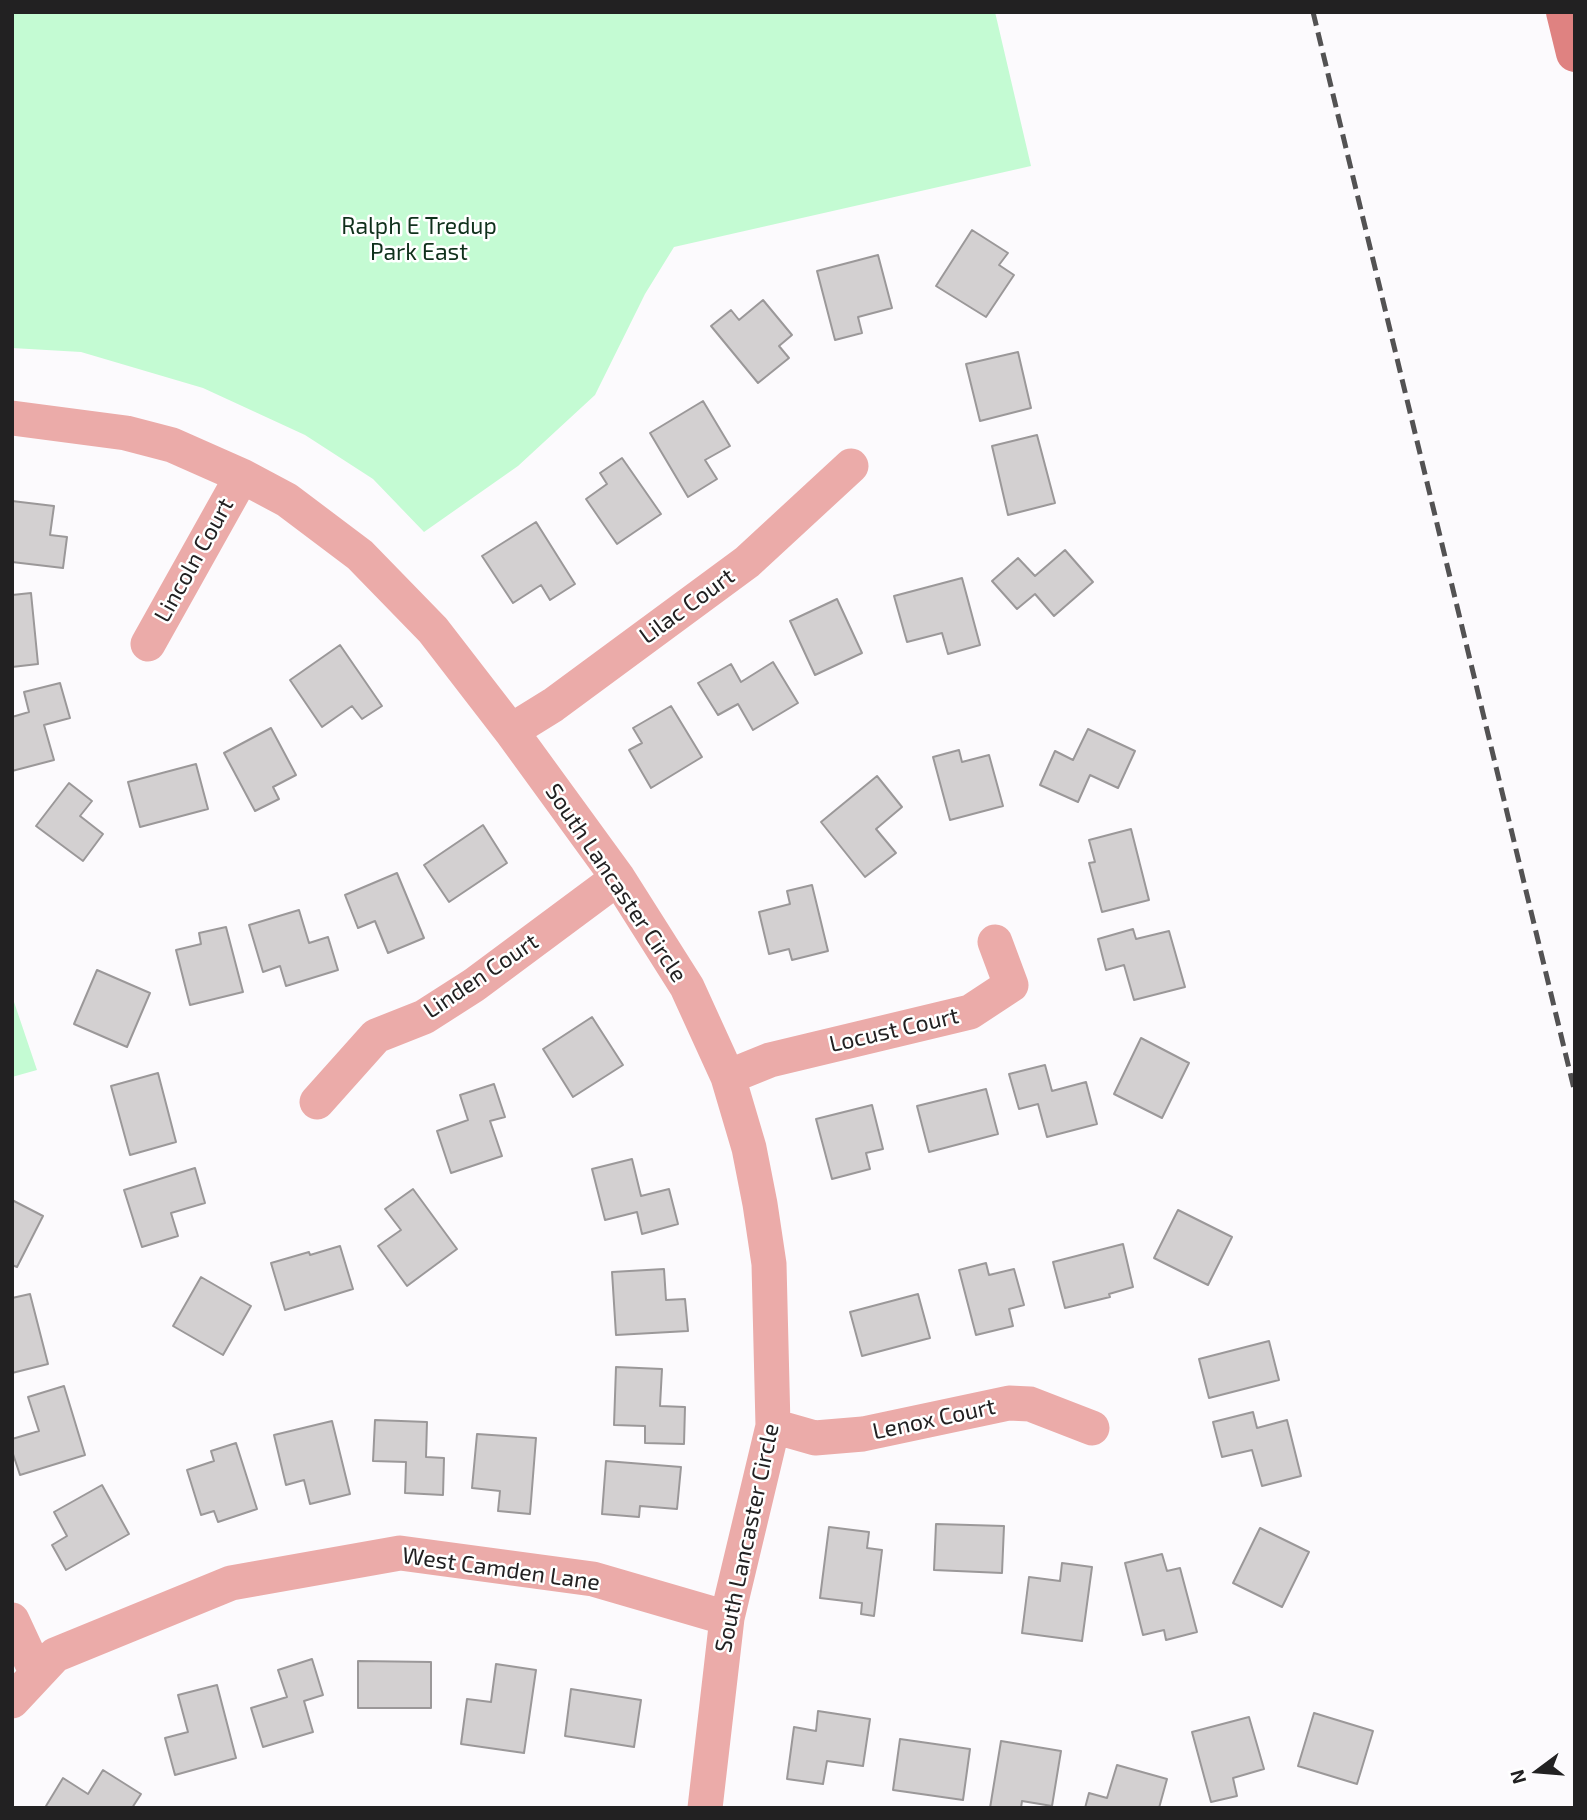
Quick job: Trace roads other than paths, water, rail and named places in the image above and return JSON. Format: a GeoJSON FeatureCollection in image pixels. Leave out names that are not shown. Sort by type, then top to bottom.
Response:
{"type":"FeatureCollection","features":[{"type":"Feature","properties":{"kind":"main road"},"geometry":{"type":"LineString","coordinates":[[1565,12],[1575,54]]}},
{"type":"Feature","properties":{"kind":"street","name":"South Lancaster Circle"},"geometry":{"type":"LineString","coordinates":[[12,418],[137,436],[172,445],[242,475],[287,500],[360,555],[433,630],[511,732],[618,878],[687,987],[728,1077],[749,1148],[769,1264],[774,1426],[727,1618],[705,1808]]}},
{"type":"Feature","properties":{"kind":"street","name":"Lilac Court"},"geometry":{"type":"LineString","coordinates":[[511,732],[747,562],[850,466]]}},
{"type":"Feature","properties":{"kind":"street","name":"Lincoln Court"},"geometry":{"type":"LineString","coordinates":[[148,645],[242,475]]}},
{"type":"Feature","properties":{"kind":"street","name":"Linden Court"},"geometry":{"type":"LineString","coordinates":[[317,1102],[376,1036],[425,1017],[474,985],[618,878]]}},
{"type":"Feature","properties":{"kind":"street","name":"Locust Court"},"geometry":{"type":"LineString","coordinates":[[728,1077],[770,1060],[970,1012],[1011,985],[995,942]]}},
{"type":"Feature","properties":{"kind":"street","name":"Lenox Court"},"geometry":{"type":"LineString","coordinates":[[774,1426],[816,1437],[863,1434],[1009,1403],[1030,1404],[1092,1428]]}},
{"type":"Feature","properties":{"kind":"street","name":"West Camden Lane"},"geometry":{"type":"LineString","coordinates":[[12,1701],[55,1655],[231,1583],[400,1553],[593,1579],[727,1618]]}},
{"type":"Feature","properties":{"kind":"street"},"geometry":{"type":"LineString","coordinates":[[12,1620],[37,1674]]}},
{"type":"Feature","properties":{"kind":"railway"},"geometry":{"type":"LineString","coordinates":[[1313,12],[1575,1093]]}},
{"type":"Feature","properties":{"kind":"park label","name":"Ralph E Tredup Park East"},"geometry":{"type":"Point","coordinates":[419,239]}}]}
